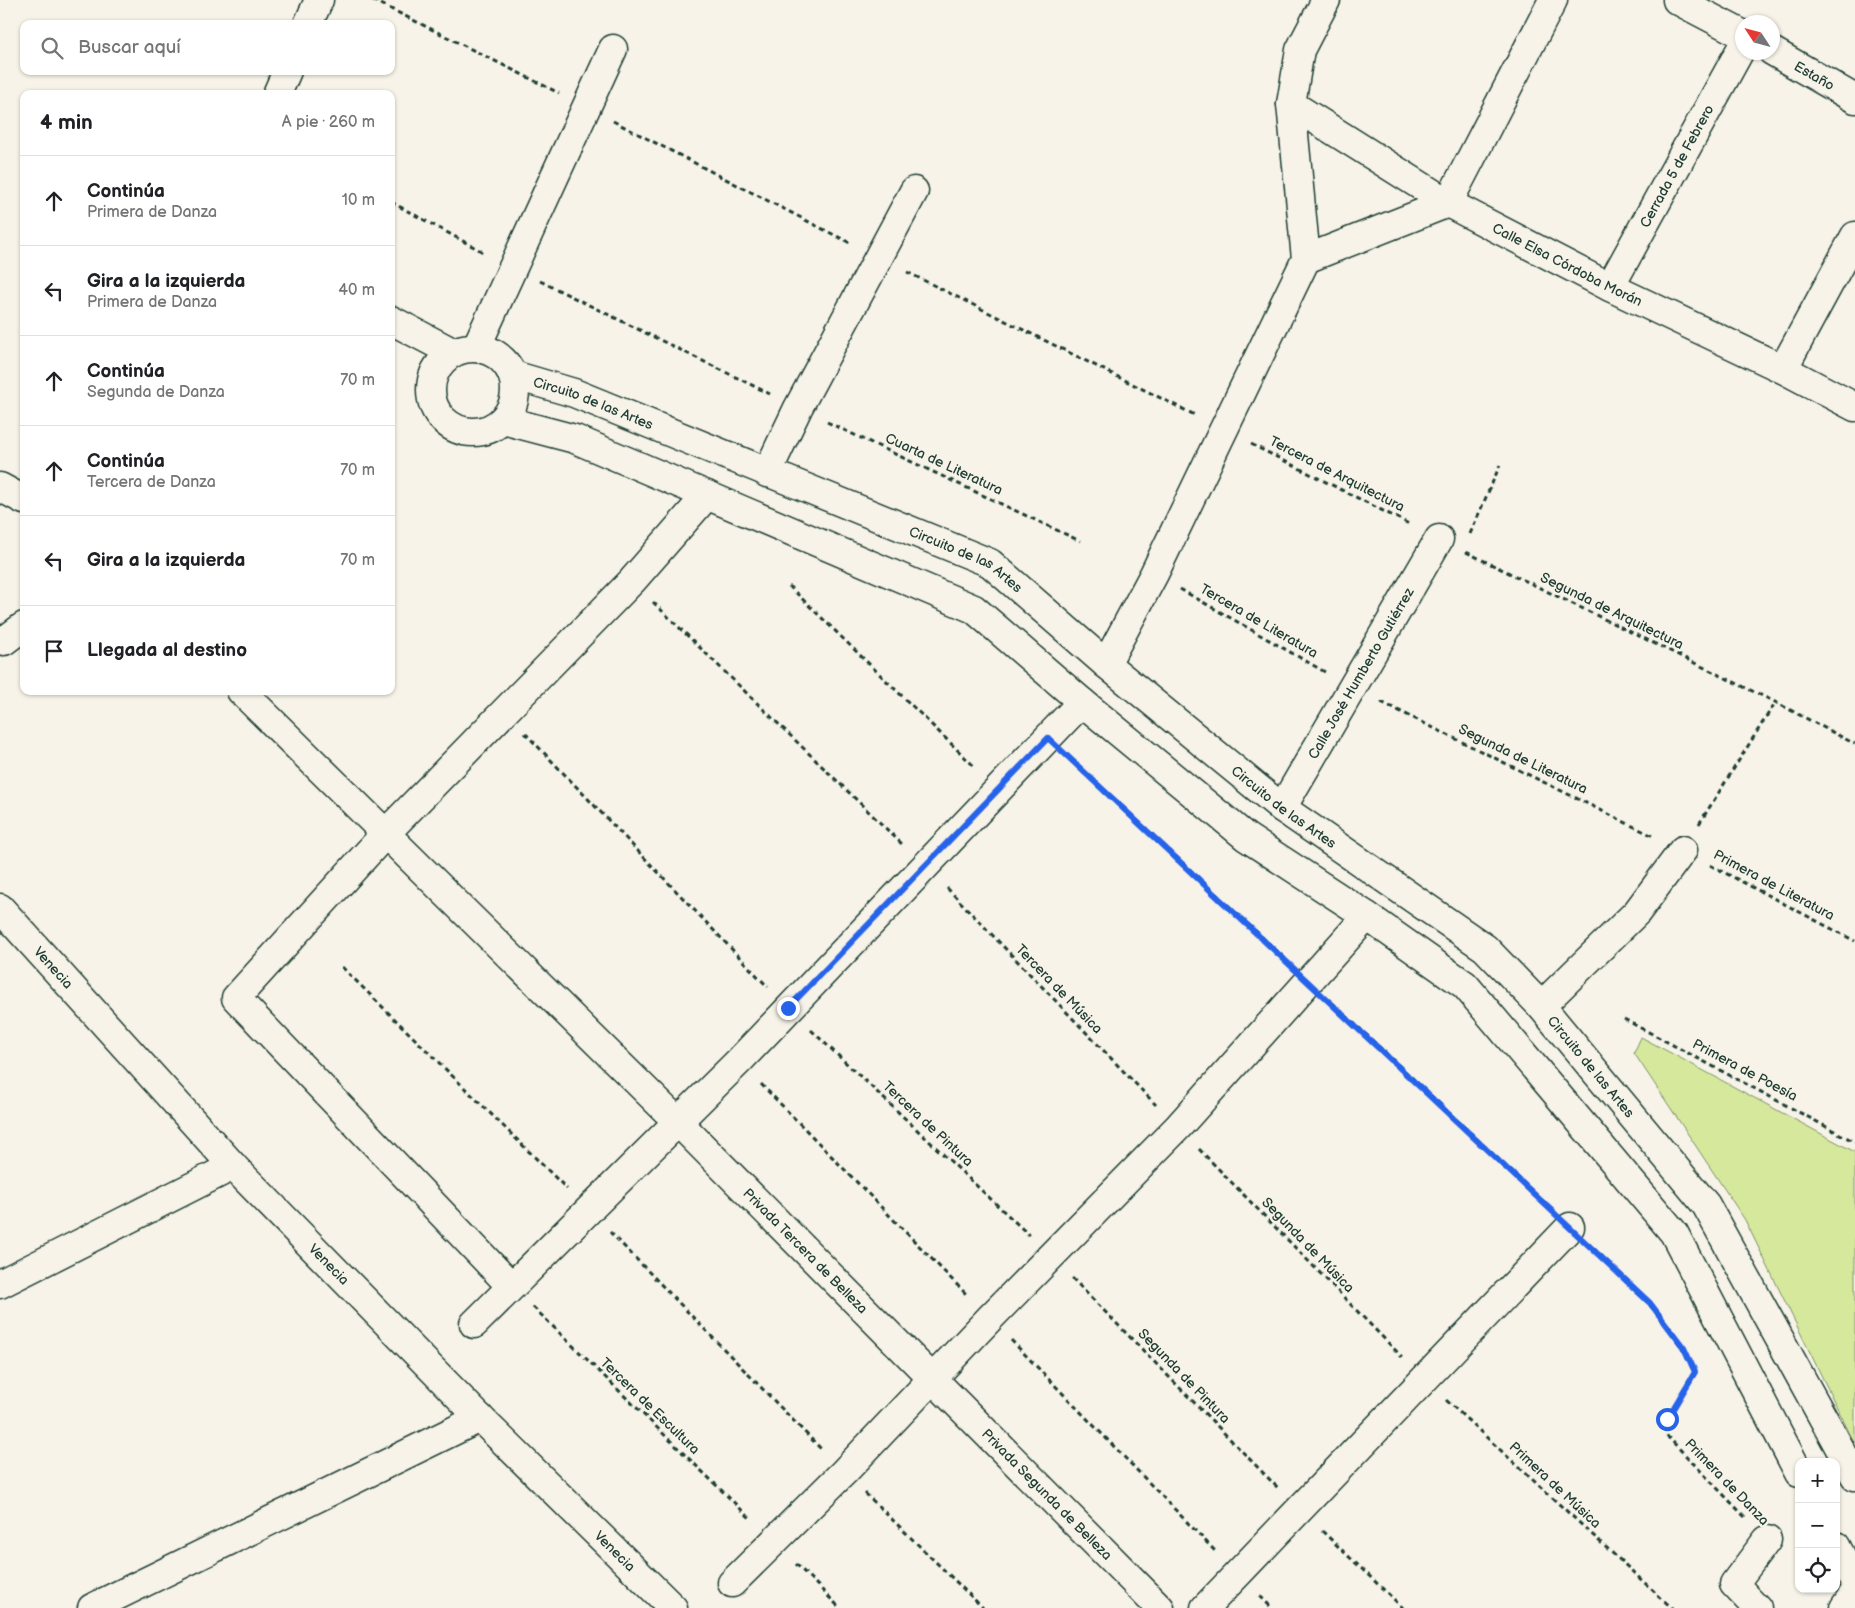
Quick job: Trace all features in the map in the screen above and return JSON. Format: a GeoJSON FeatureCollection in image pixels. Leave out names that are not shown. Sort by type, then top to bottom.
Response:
{"type":"FeatureCollection","features":[{"type":"Feature","properties":{"kind":"street"},"geometry":{"type":"LineString","coordinates":[[310,20],[319,0]]}},
{"type":"Feature","properties":{"kind":"street"},"geometry":{"type":"LineString","coordinates":[[1106,664],[1154,574],[1306,259],[1291,104],[1300,50],[1326,0]]}},
{"type":"Feature","properties":{"kind":"street"},"geometry":{"type":"LineString","coordinates":[[1306,259],[1448,203],[1553,0]]}},
{"type":"Feature","properties":{"kind":"street"},"geometry":{"type":"LineString","coordinates":[[1677,0],[1735,30]]}},
{"type":"Feature","properties":{"kind":"street"},"geometry":{"type":"LineString","coordinates":[[395,322],[464,350],[498,356],[513,375],[514,399],[503,420],[482,432],[457,430],[438,416],[430,393],[436,370],[464,350],[512,268],[613,49]]}},
{"type":"Feature","properties":{"kind":"street","name":"Estaño"},"geometry":{"type":"LineString","coordinates":[[1780,56],[1855,99]]}},
{"type":"Feature","properties":{"kind":"street","name":"Cerrada 5 de Febrero"},"geometry":{"type":"LineString","coordinates":[[1610,287],[1735,60]]}},
{"type":"Feature","properties":{"kind":"street"},"geometry":{"type":"LineString","coordinates":[[279,90],[285,75]]}},
{"type":"Feature","properties":{"kind":"street","name":"Calle Elsa Córdoba Morán"},"geometry":{"type":"LineString","coordinates":[[1291,104],[1448,203],[1610,287],[1783,369],[1855,407]]}},
{"type":"Feature","properties":{"kind":"street"},"geometry":{"type":"LineString","coordinates":[[768,473],[798,408],[914,191]]}},
{"type":"Feature","properties":{"kind":"street"},"geometry":{"type":"LineString","coordinates":[[1783,369],[1855,236]]}},
{"type":"Feature","properties":{"kind":"street","name":"Circuito de las Artes"},"geometry":{"type":"LineString","coordinates":[[513,375],[574,394],[990,563],[1106,664],[1282,808],[1485,948],[1541,1006],[1706,1206],[1855,1476]]}},
{"type":"Feature","properties":{"kind":"street"},"geometry":{"type":"LineString","coordinates":[[503,420],[575,439],[974,609],[1082,702],[1246,837],[1367,916],[1465,985],[1674,1233],[1795,1465]]}},
{"type":"Feature","properties":{"kind":"street"},"geometry":{"type":"LineString","coordinates":[[0,487],[20,498]]}},
{"type":"Feature","properties":{"kind":"street"},"geometry":{"type":"LineString","coordinates":[[511,1286],[236,998],[384,834],[632,581],[706,495]]}},
{"type":"Feature","properties":{"kind":"street","name":"Calle José Humberto Gutiérrez"},"geometry":{"type":"LineString","coordinates":[[1282,808],[1439,539]]}},
{"type":"Feature","properties":{"kind":"street"},"geometry":{"type":"LineString","coordinates":[[0,640],[4,641],[20,629]]}},
{"type":"Feature","properties":{"kind":"street","name":"Privada Tercera de Belleza"},"geometry":{"type":"LineString","coordinates":[[245,695],[678,1122],[934,1379]]}},
{"type":"Feature","properties":{"kind":"street"},"geometry":{"type":"LineString","coordinates":[[474,1324],[739,1061],[1082,702]]}},
{"type":"Feature","properties":{"kind":"street"},"geometry":{"type":"LineString","coordinates":[[1541,1006],[1637,912],[1683,850]]}},
{"type":"Feature","properties":{"kind":"street","name":"Venecia"},"geometry":{"type":"LineString","coordinates":[[0,908],[233,1166],[480,1418],[673,1608]]}},
{"type":"Feature","properties":{"kind":"street"},"geometry":{"type":"LineString","coordinates":[[732,1583],[844,1472],[990,1318],[1178,1127],[1367,916]]}},
{"type":"Feature","properties":{"kind":"street"},"geometry":{"type":"LineString","coordinates":[[0,1284],[233,1166]]}},
{"type":"Feature","properties":{"kind":"street"},"geometry":{"type":"LineString","coordinates":[[1205,1608],[1570,1227]]}},
{"type":"Feature","properties":{"kind":"street","name":"Privada Segunda de Belleza"},"geometry":{"type":"LineString","coordinates":[[934,1379],[1160,1608]]}},
{"type":"Feature","properties":{"kind":"street"},"geometry":{"type":"LineString","coordinates":[[92,1608],[480,1418]]}},
{"type":"Feature","properties":{"kind":"street"},"geometry":{"type":"LineString","coordinates":[[1757,1608],[1734,1584],[1767,1540]]}},
{"type":"Feature","properties":{"kind":"street"},"geometry":{"type":"LineString","coordinates":[[1837,1548],[1855,1582]]}},
{"type":"Feature","properties":{"kind":"street"},"geometry":{"type":"LineString","coordinates":[[1844,1608],[1855,1592]]}},
{"type":"Feature","properties":{"kind":"path","name":"Tercera de Arquitectura"},"geometry":{"type":"LineString","coordinates":[[373,0],[586,107],[878,258],[1439,539]]}},
{"type":"Feature","properties":{"kind":"path","name":"Cuarta de Literatura"},"geometry":{"type":"LineString","coordinates":[[395,204],[512,268],[798,408],[1080,541]]}},
{"type":"Feature","properties":{"kind":"path"},"geometry":{"type":"LineString","coordinates":[[1463,551],[1500,465]]}},
{"type":"Feature","properties":{"kind":"path","name":"Segunda de Arquitectura"},"geometry":{"type":"LineString","coordinates":[[1439,539],[1775,702],[1855,744]]}},
{"type":"Feature","properties":{"kind":"path","name":"Tercera de Literatura"},"geometry":{"type":"LineString","coordinates":[[1154,574],[1353,688]]}},
{"type":"Feature","properties":{"kind":"path","name":"Tercera de Música"},"geometry":{"type":"LineString","coordinates":[[632,581],[925,866],[1178,1127]]}},
{"type":"Feature","properties":{"kind":"path"},"geometry":{"type":"LineString","coordinates":[[789,586],[998,790]]}},
{"type":"Feature","properties":{"kind":"path","name":"Segunda de Literatura"},"geometry":{"type":"LineString","coordinates":[[1353,688],[1683,850]]}},
{"type":"Feature","properties":{"kind":"path"},"geometry":{"type":"LineString","coordinates":[[1683,850],[1775,702]]}},
{"type":"Feature","properties":{"kind":"path","name":"Tercera de Pintura"},"geometry":{"type":"LineString","coordinates":[[504,712],[788,1008],[1051,1257]]}},
{"type":"Feature","properties":{"kind":"path"},"geometry":{"type":"LineString","coordinates":[[1048,738],[1570,1227]]}},
{"type":"Feature","properties":{"kind":"path","name":"Primera de Literatura"},"geometry":{"type":"LineString","coordinates":[[1683,850],[1855,940]]}},
{"type":"Feature","properties":{"kind":"path"},"geometry":{"type":"LineString","coordinates":[[342,967],[588,1210],[844,1472],[983,1608]]}},
{"type":"Feature","properties":{"kind":"path","name":"Primera de Poesía"},"geometry":{"type":"LineString","coordinates":[[1624,1019],[1855,1142]]}},
{"type":"Feature","properties":{"kind":"path"},"geometry":{"type":"LineString","coordinates":[[739,1061],[1238,1574]]}},
{"type":"Feature","properties":{"kind":"path","name":"Segunda de Música"},"geometry":{"type":"LineString","coordinates":[[1178,1127],[1423,1379]]}},
{"type":"Feature","properties":{"kind":"path","name":"Primera de Danza"},"geometry":{"type":"LineString","coordinates":[[1570,1227],[1650,1303],[1684,1348],[1695,1372],[1667,1419],[1666,1436],[1767,1540]]}},
{"type":"Feature","properties":{"kind":"path","name":"Segunda de Pintura"},"geometry":{"type":"LineString","coordinates":[[1051,1257],[1300,1510],[1403,1608]]}},
{"type":"Feature","properties":{"kind":"path","name":"Tercera de Escultura"},"geometry":{"type":"LineString","coordinates":[[511,1286],[840,1608]]}},
{"type":"Feature","properties":{"kind":"path","name":"Primera de Música"},"geometry":{"type":"LineString","coordinates":[[1423,1379],[1672,1608]]}},
{"type":"Feature","properties":{"kind":"green space"},"geometry":{"type":"Polygon","coordinates":[[[1641,1037],[1855,1152],[1855,1444],[1745,1220],[1634,1053],[1641,1037]]]}},
{"type":"Feature","properties":{"kind":"route"},"geometry":{"type":"LineString","coordinates":[[788,1008],[1048,738],[1650,1303],[1684,1348],[1695,1372],[1667,1419]]}}]}
